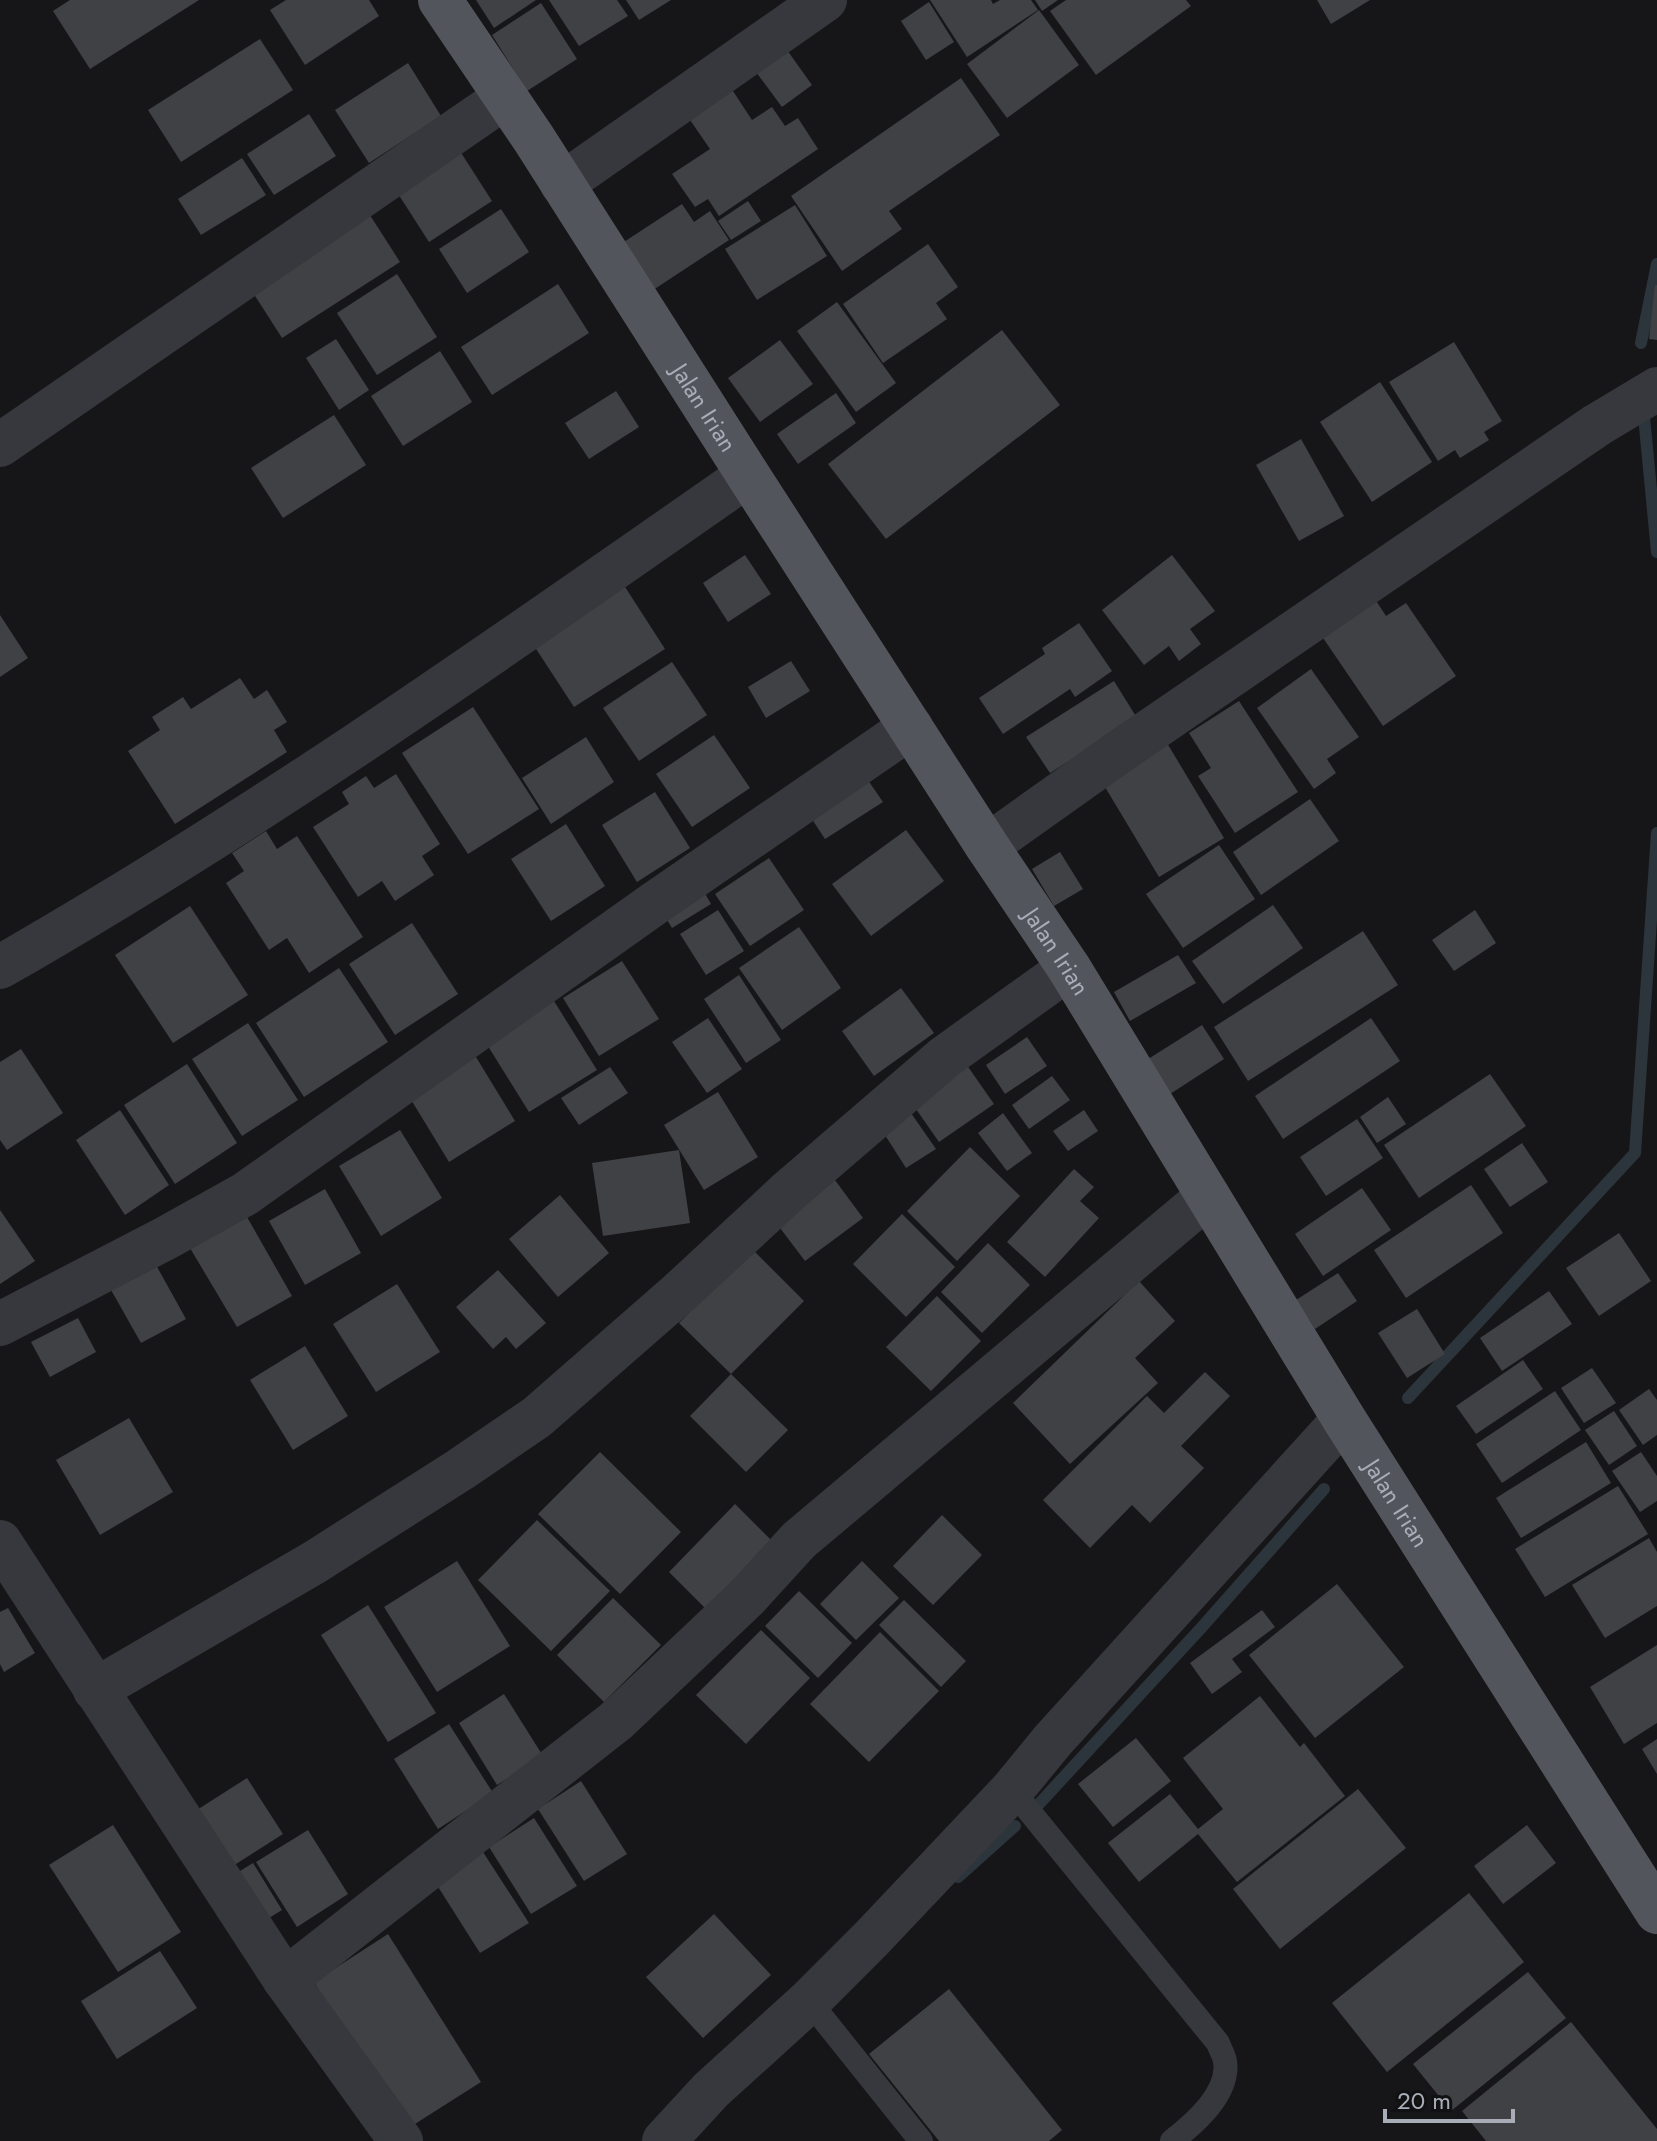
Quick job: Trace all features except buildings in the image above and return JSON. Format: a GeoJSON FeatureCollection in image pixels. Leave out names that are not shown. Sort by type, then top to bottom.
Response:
{"type":"FeatureCollection","features":[{"type":"Feature","properties":{"kind":"main road","name":"Jalan Irian"},"geometry":{"type":"LineString","coordinates":[[440,0],[534,139],[987,846],[1069,968],[1344,1419],[1657,1912]]}},
{"type":"Feature","properties":{"kind":"street"},"geometry":{"type":"LineString","coordinates":[[562,184],[825,0]]}},
{"type":"Feature","properties":{"kind":"street"},"geometry":{"type":"LineString","coordinates":[[0,445],[504,98]]}},
{"type":"Feature","properties":{"kind":"street"},"geometry":{"type":"LineString","coordinates":[[987,846],[1597,425],[1657,389]]}},
{"type":"Feature","properties":{"kind":"street"},"geometry":{"type":"LineString","coordinates":[[0,967],[257,811],[748,475]]}},
{"type":"Feature","properties":{"kind":"street"},"geometry":{"type":"LineString","coordinates":[[0,1324],[245,1194],[655,903],[911,727]]}},
{"type":"Feature","properties":{"kind":"street"},"geometry":{"type":"LineString","coordinates":[[95,1690],[315,1562],[537,1417],[680,1292],[789,1191],[945,1057],[1069,968]]}},
{"type":"Feature","properties":{"kind":"street"},"geometry":{"type":"LineString","coordinates":[[285,1980],[616,1721],[747,1597],[799,1540],[1208,1196]]}},
{"type":"Feature","properties":{"kind":"street"},"geometry":{"type":"LineString","coordinates":[[664,2141],[711,2090],[809,2001],[872,1938],[1012,1790],[1053,1740],[1344,1419]]}},
{"type":"Feature","properties":{"kind":"street"},"geometry":{"type":"LineString","coordinates":[[0,1542],[285,1980],[401,2141]]}},
{"type":"Feature","properties":{"kind":"lane"},"geometry":{"type":"LineString","coordinates":[[1012,1790],[1218,2043],[1225,2060],[1225,2076],[1220,2091],[1172,2141]]}},
{"type":"Feature","properties":{"kind":"lane"},"geometry":{"type":"LineString","coordinates":[[809,2001],[921,2141]]}},
{"type":"Feature","properties":{"kind":"waterway"},"geometry":{"type":"LineString","coordinates":[[1641,343],[1657,264]]}},
{"type":"Feature","properties":{"kind":"waterway"},"geometry":{"type":"LineString","coordinates":[[1643,406],[1657,552]]}},
{"type":"Feature","properties":{"kind":"waterway"},"geometry":{"type":"LineString","coordinates":[[1408,1398],[1635,1153],[1657,833]]}},
{"type":"Feature","properties":{"kind":"waterway"},"geometry":{"type":"LineString","coordinates":[[1039,1804],[1324,1489]]}},
{"type":"Feature","properties":{"kind":"waterway"},"geometry":{"type":"LineString","coordinates":[[958,1877],[1015,1826]]}}]}
